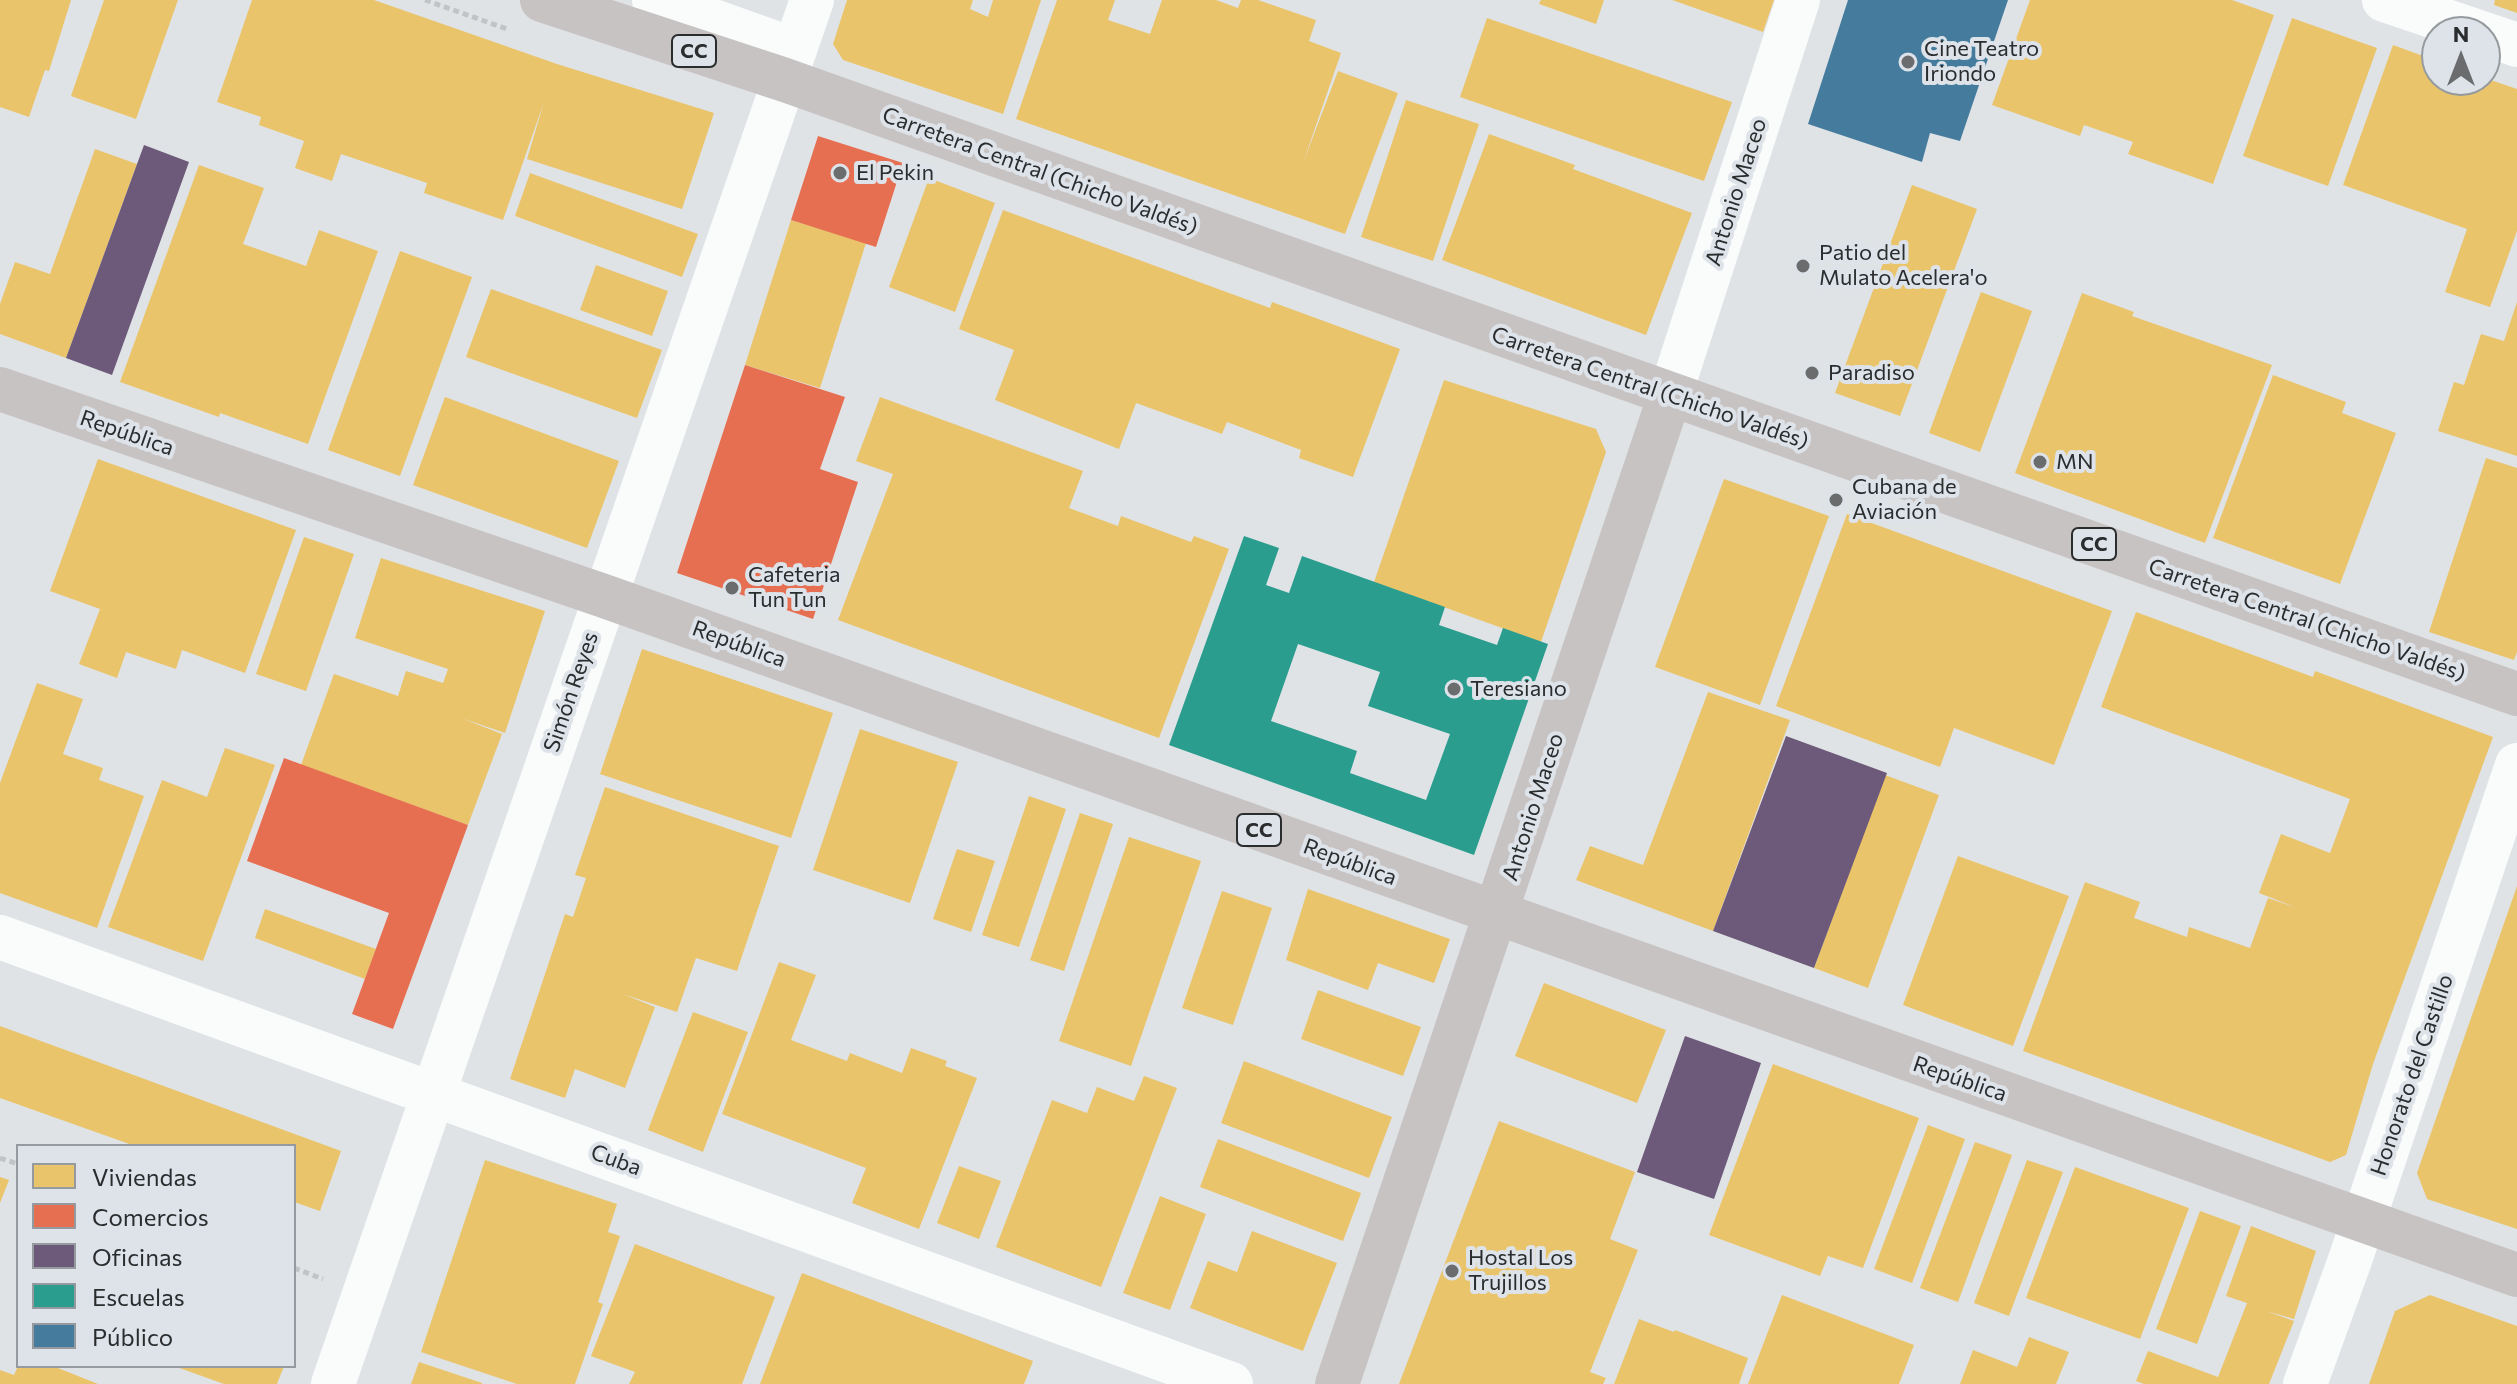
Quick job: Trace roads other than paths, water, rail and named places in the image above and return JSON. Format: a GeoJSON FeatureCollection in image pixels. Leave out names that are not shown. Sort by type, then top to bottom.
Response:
{"type":"FeatureCollection","features":[{"type":"Feature","properties":{"kind":"main road","name":"CC"},"geometry":{"type":"LineString","coordinates":[[542,0],[603,21],[790,65]]}},
{"type":"Feature","properties":{"kind":"main road","name":"Carretera Central (Chicho Valdés)"},"geometry":{"type":"LineString","coordinates":[[790,65],[1670,395],[2517,694]]}},
{"type":"Feature","properties":{"kind":"main road","name":"República"},"geometry":{"type":"LineString","coordinates":[[0,389],[604,596],[2517,1275]]}},
{"type":"Feature","properties":{"kind":"main road","name":"Antonio Maceo"},"geometry":{"type":"LineString","coordinates":[[1337,1384],[1670,395]]}},
{"type":"Feature","properties":{"kind":"street"},"geometry":{"type":"LineString","coordinates":[[654,0],[790,65]]}},
{"type":"Feature","properties":{"kind":"street","name":"Simón Reyes"},"geometry":{"type":"LineString","coordinates":[[333,1384],[812,0]]}},
{"type":"Feature","properties":{"kind":"street","name":"Antonio Maceo"},"geometry":{"type":"LineString","coordinates":[[1670,395],[1798,0]]}},
{"type":"Feature","properties":{"kind":"street"},"geometry":{"type":"LineString","coordinates":[[2384,0],[2432,16]]}},
{"type":"Feature","properties":{"kind":"street","name":"Honorato del Castillo"},"geometry":{"type":"LineString","coordinates":[[2305,1384],[2517,765]]}},
{"type":"Feature","properties":{"kind":"street","name":"Cuba"},"geometry":{"type":"LineString","coordinates":[[0,937],[1231,1384]]}},
{"type":"Feature","properties":{"kind":"place","name":"Cine Teatro Iriondo"},"geometry":{"type":"Point","coordinates":[1908,62]}},
{"type":"Feature","properties":{"kind":"place","name":"El Pekin"},"geometry":{"type":"Point","coordinates":[840,173]}},
{"type":"Feature","properties":{"kind":"place","name":"Patio del Mulato Acelera'o"},"geometry":{"type":"Point","coordinates":[1803,266]}},
{"type":"Feature","properties":{"kind":"place","name":"Paradiso"},"geometry":{"type":"Point","coordinates":[1812,373]}},
{"type":"Feature","properties":{"kind":"place","name":"MN"},"geometry":{"type":"Point","coordinates":[2040,462]}},
{"type":"Feature","properties":{"kind":"place","name":"Cubana de Aviación"},"geometry":{"type":"Point","coordinates":[1836,500]}},
{"type":"Feature","properties":{"kind":"place","name":"Cafeteria Tun Tun"},"geometry":{"type":"Point","coordinates":[732,588]}},
{"type":"Feature","properties":{"kind":"place","name":"Teresiano"},"geometry":{"type":"Point","coordinates":[1454,689]}},
{"type":"Feature","properties":{"kind":"place","name":"Hostal Los Trujillos"},"geometry":{"type":"Point","coordinates":[1452,1271]}}]}
